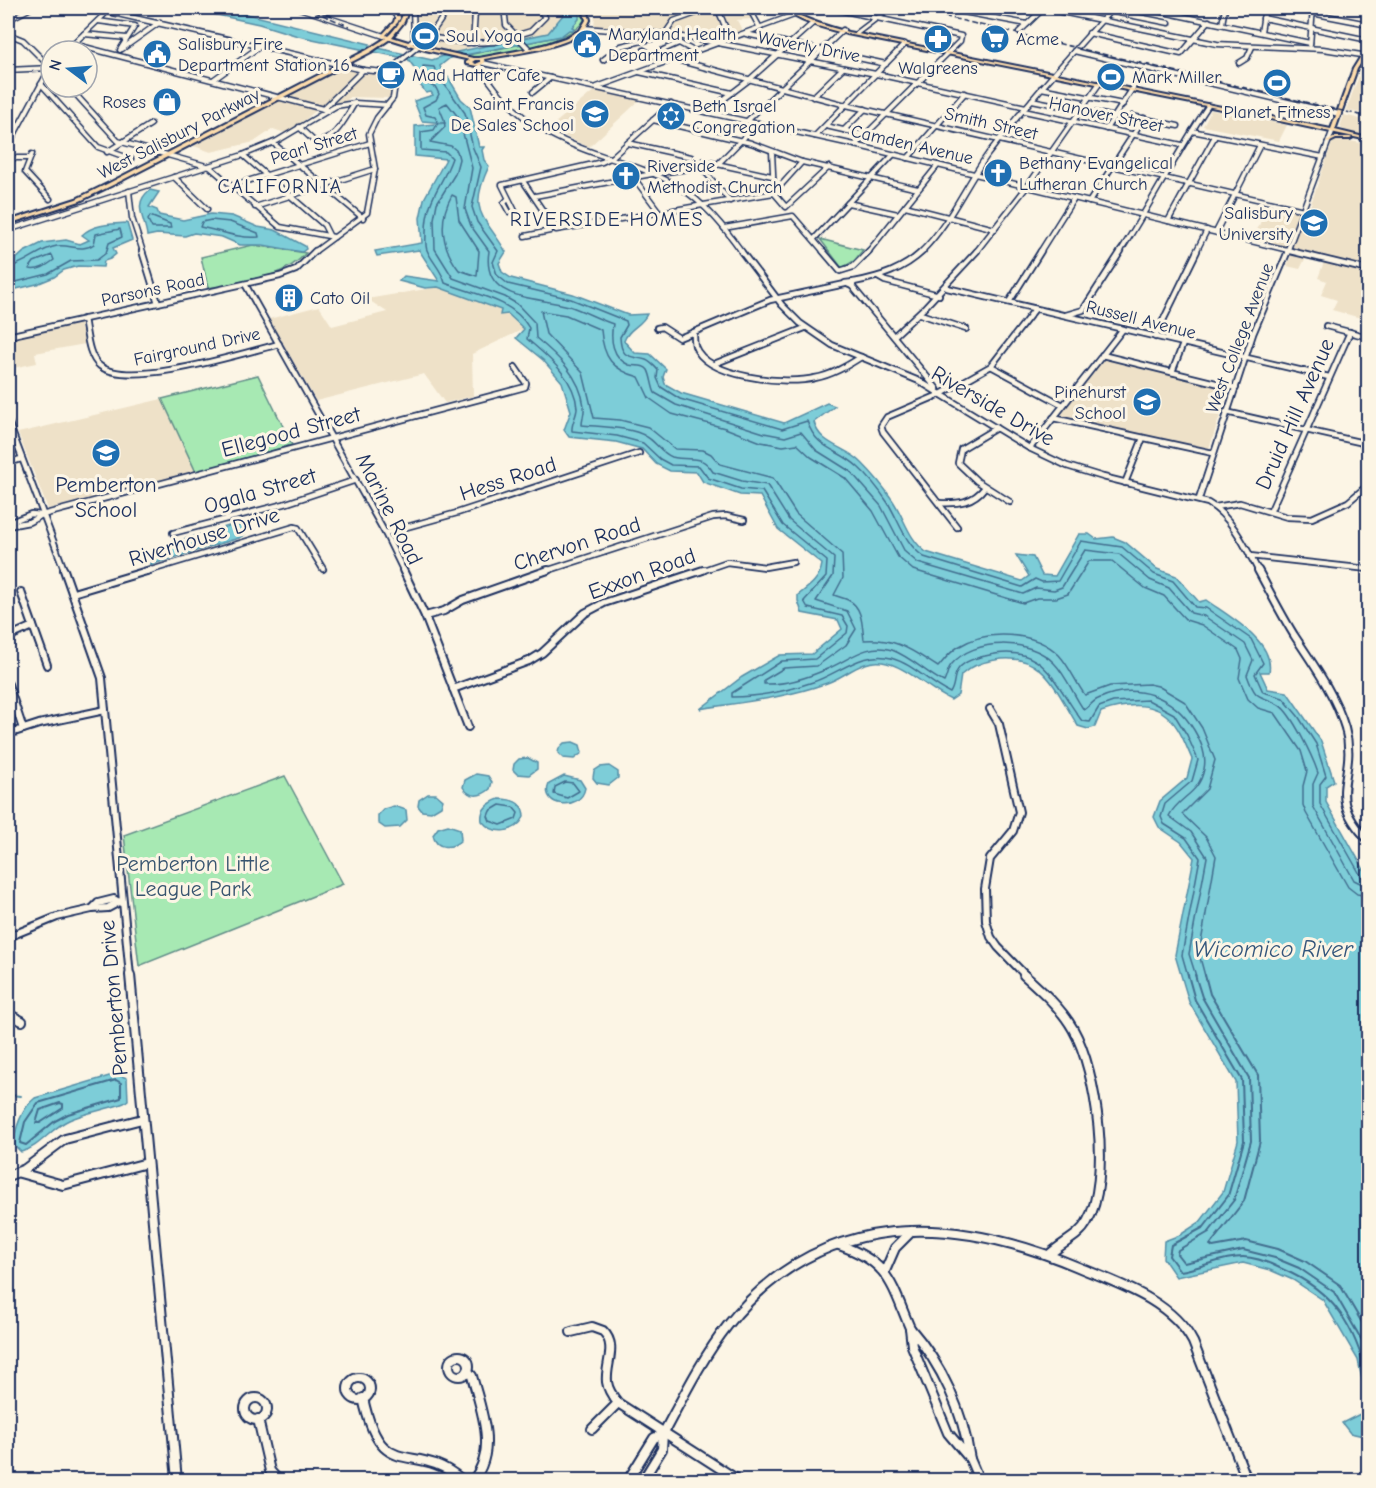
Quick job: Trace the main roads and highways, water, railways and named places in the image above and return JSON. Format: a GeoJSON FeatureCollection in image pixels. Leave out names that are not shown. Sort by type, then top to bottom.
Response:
{"type":"FeatureCollection","features":[{"type":"Feature","properties":{"kind":"main road","name":"West Salisbury Parkway"},"geometry":{"type":"LineString","coordinates":[[386,37],[398,18],[400,8]]}},
{"type":"Feature","properties":{"kind":"main road","name":"West Salisbury Parkway"},"geometry":{"type":"LineString","coordinates":[[8,223],[78,200],[367,50],[400,27],[411,8]]}},
{"type":"Feature","properties":{"kind":"main road"},"geometry":{"type":"LineString","coordinates":[[458,57],[467,65],[527,47],[560,42],[584,28],[589,18],[585,8]]}},
{"type":"Feature","properties":{"kind":"main road"},"geometry":{"type":"LineString","coordinates":[[784,8],[794,15],[843,30],[1332,132],[1356,139]]}},
{"type":"Feature","properties":{"kind":"main road"},"geometry":{"type":"LineString","coordinates":[[400,27],[398,34],[408,43]]}},
{"type":"Feature","properties":{"kind":"main road"},"geometry":{"type":"LineString","coordinates":[[386,37],[476,63]]}},
{"type":"Feature","properties":{"kind":"main road","name":"West College Avenue"},"geometry":{"type":"LineString","coordinates":[[1332,132],[1355,69],[1366,56],[1368,49]]}},
{"type":"Feature","properties":{"kind":"main road"},"geometry":{"type":"LineString","coordinates":[[1335,124],[1340,131],[1368,140]]}},
{"type":"Feature","properties":{"kind":"main road"},"geometry":{"type":"LineString","coordinates":[[1332,132],[1349,134]]}},
{"type":"Feature","properties":{"kind":"main road"},"geometry":{"type":"LineString","coordinates":[[1328,142],[1338,138],[1368,140]]}},
{"type":"Feature","properties":{"kind":"main road","name":"West Salisbury Parkway"},"geometry":{"type":"LineString","coordinates":[[8,218],[75,195],[165,154]]}},
{"type":"Feature","properties":{"kind":"water","name":"Wicomico River"},"geometry":{"type":"Polygon","coordinates":[[[185,8],[222,8],[432,60],[452,53],[548,33],[563,15],[559,8],[571,8],[579,14],[579,19],[572,27],[573,30],[561,36],[450,58],[440,66],[444,77],[448,77],[461,99],[470,107],[479,147],[484,147],[482,150],[484,160],[489,166],[479,194],[479,204],[485,221],[506,252],[499,263],[502,272],[511,278],[573,294],[628,315],[647,314],[624,341],[635,353],[650,354],[666,369],[663,377],[665,384],[681,393],[784,423],[827,403],[835,406],[814,422],[817,430],[827,441],[856,458],[870,471],[891,498],[910,534],[926,552],[1022,581],[1029,576],[1016,555],[1033,557],[1042,575],[1055,576],[1079,534],[1089,534],[1096,539],[1113,537],[1125,542],[1157,569],[1176,576],[1199,602],[1206,600],[1248,630],[1258,640],[1269,661],[1269,672],[1260,672],[1268,689],[1287,692],[1321,741],[1334,781],[1326,786],[1326,802],[1368,877],[1368,1408],[1358,1360],[1323,1300],[1293,1280],[1270,1270],[1243,1263],[1176,1277],[1163,1258],[1164,1241],[1180,1235],[1200,1222],[1223,1192],[1238,1141],[1236,1082],[1189,1002],[1175,955],[1194,858],[1181,842],[1159,827],[1154,817],[1160,801],[1187,778],[1192,759],[1173,722],[1154,708],[1127,706],[1101,712],[1095,727],[1088,729],[1078,726],[1047,676],[1026,662],[1012,659],[985,662],[969,669],[961,675],[958,695],[951,700],[891,664],[875,662],[861,666],[827,683],[796,692],[700,709],[742,677],[780,655],[812,654],[842,629],[838,620],[802,613],[798,601],[798,595],[817,578],[822,564],[778,529],[760,496],[740,495],[703,482],[697,472],[670,471],[656,464],[642,449],[616,442],[569,437],[564,430],[571,411],[562,382],[543,360],[516,338],[524,329],[508,314],[500,315],[501,310],[438,287],[425,288],[399,281],[404,276],[439,281],[419,250],[377,256],[375,251],[422,243],[420,218],[424,199],[446,159],[415,156],[415,126],[446,123],[422,121],[414,101],[433,95],[431,92],[426,93],[416,79],[421,77],[408,59],[298,36],[259,24],[185,8]]]}},
{"type":"Feature","properties":{"kind":"water"},"geometry":{"type":"Polygon","coordinates":[[[150,190],[159,192],[149,207],[157,210],[159,215],[183,220],[211,214],[232,216],[258,227],[275,230],[305,246],[306,249],[302,252],[263,245],[240,245],[222,237],[194,233],[185,236],[157,234],[147,236],[140,206],[144,195],[150,190]]]}},
{"type":"Feature","properties":{"kind":"water"},"geometry":{"type":"Polygon","coordinates":[[[127,223],[132,240],[113,248],[116,254],[104,261],[103,267],[78,266],[64,270],[37,284],[8,291],[8,262],[15,260],[24,252],[42,243],[66,240],[80,244],[89,240],[82,235],[86,231],[103,225],[127,223]]]}},
{"type":"Feature","properties":{"kind":"water"},"geometry":{"type":"Polygon","coordinates":[[[232,525],[243,526],[245,534],[239,538],[150,565],[153,560],[149,555],[152,549],[232,525]]]}},
{"type":"Feature","properties":{"kind":"water"},"geometry":{"type":"Polygon","coordinates":[[[573,742],[580,745],[582,753],[574,759],[563,758],[558,753],[559,748],[564,743],[573,742]]]}},
{"type":"Feature","properties":{"kind":"water"},"geometry":{"type":"Polygon","coordinates":[[[528,758],[537,763],[537,769],[529,775],[517,774],[513,770],[514,764],[519,759],[528,758]]]}},
{"type":"Feature","properties":{"kind":"water"},"geometry":{"type":"Polygon","coordinates":[[[609,766],[618,772],[618,778],[609,785],[597,783],[593,778],[594,771],[600,767],[609,766]]]}},
{"type":"Feature","properties":{"kind":"water"},"geometry":{"type":"Polygon","coordinates":[[[476,774],[488,776],[492,782],[490,789],[483,794],[472,795],[463,787],[465,780],[476,774]]]}},
{"type":"Feature","properties":{"kind":"water"},"geometry":{"type":"Polygon","coordinates":[[[564,776],[580,780],[585,788],[582,796],[576,801],[562,804],[550,798],[548,792],[549,784],[564,776]]]}},
{"type":"Feature","properties":{"kind":"water"},"geometry":{"type":"Polygon","coordinates":[[[428,794],[436,794],[443,800],[441,806],[431,812],[422,811],[418,806],[419,800],[428,794]]]}},
{"type":"Feature","properties":{"kind":"water"},"geometry":{"type":"Polygon","coordinates":[[[499,799],[516,802],[522,808],[524,817],[516,826],[504,831],[493,829],[482,821],[482,813],[486,807],[499,799]]]}},
{"type":"Feature","properties":{"kind":"water"},"geometry":{"type":"Polygon","coordinates":[[[394,806],[406,810],[407,820],[400,827],[385,828],[378,823],[378,815],[384,809],[394,806]]]}},
{"type":"Feature","properties":{"kind":"water"},"geometry":{"type":"Polygon","coordinates":[[[448,825],[460,829],[461,840],[453,845],[441,846],[433,835],[438,828],[448,825]]]}},
{"type":"Feature","properties":{"kind":"water"},"geometry":{"type":"Polygon","coordinates":[[[116,1074],[127,1078],[128,1100],[124,1103],[69,1120],[27,1150],[21,1152],[14,1145],[20,1119],[35,1098],[116,1074]]]}},
{"type":"Feature","properties":{"kind":"water"},"geometry":{"type":"Polygon","coordinates":[[[1368,1410],[1368,1437],[1350,1433],[1342,1423],[1368,1410]]]}},
{"type":"Feature","properties":{"kind":"waterway"},"geometry":{"type":"LineString","coordinates":[[8,1095],[21,1096]]}},
{"type":"Feature","properties":{"kind":"railway"},"geometry":{"type":"LineString","coordinates":[[306,8],[349,26]]}},
{"type":"Feature","properties":{"kind":"railway"},"geometry":{"type":"LineString","coordinates":[[909,8],[1368,117]]}},
{"type":"Feature","properties":{"kind":"place","name":"Soul Yoga"},"geometry":{"type":"Point","coordinates":[425,36]}},
{"type":"Feature","properties":{"kind":"place","name":"Walgreens"},"geometry":{"type":"Point","coordinates":[938,39]}},
{"type":"Feature","properties":{"kind":"place","name":"Acme"},"geometry":{"type":"Point","coordinates":[995,39]}},
{"type":"Feature","properties":{"kind":"place","name":"Maryland Health Department"},"geometry":{"type":"Point","coordinates":[587,44]}},
{"type":"Feature","properties":{"kind":"place","name":"Salisbury Fire Department Station 16"},"geometry":{"type":"Point","coordinates":[157,54]}},
{"type":"Feature","properties":{"kind":"place","name":"Mad Hatter Cafe"},"geometry":{"type":"Point","coordinates":[391,75]}},
{"type":"Feature","properties":{"kind":"place","name":"Mark Miller"},"geometry":{"type":"Point","coordinates":[1111,77]}},
{"type":"Feature","properties":{"kind":"place","name":"Planet Fitness"},"geometry":{"type":"Point","coordinates":[1277,83]}},
{"type":"Feature","properties":{"kind":"place","name":"Roses"},"geometry":{"type":"Point","coordinates":[167,102]}},
{"type":"Feature","properties":{"kind":"place","name":"Saint Francis De Sales School"},"geometry":{"type":"Point","coordinates":[595,114]}},
{"type":"Feature","properties":{"kind":"place","name":"Beth Israel Congregation"},"geometry":{"type":"Point","coordinates":[671,116]}},
{"type":"Feature","properties":{"kind":"place","name":"Bethany Evangelical Lutheran Church"},"geometry":{"type":"Point","coordinates":[998,173]}},
{"type":"Feature","properties":{"kind":"place","name":"Riverside Methodist Church"},"geometry":{"type":"Point","coordinates":[626,176]}},
{"type":"Feature","properties":{"kind":"place","name":"Salisbury University"},"geometry":{"type":"Point","coordinates":[1314,223]}},
{"type":"Feature","properties":{"kind":"place","name":"Cato Oil"},"geometry":{"type":"Point","coordinates":[289,298]}},
{"type":"Feature","properties":{"kind":"place","name":"Pinehurst School"},"geometry":{"type":"Point","coordinates":[1147,402]}},
{"type":"Feature","properties":{"kind":"place","name":"Pemberton School"},"geometry":{"type":"Point","coordinates":[106,453]}},
{"type":"Feature","properties":{"kind":"district","name":"CALIFORNIA"},"geometry":{"type":"Point","coordinates":[280,186]}},
{"type":"Feature","properties":{"kind":"district","name":"RIVERSIDE HOMES"},"geometry":{"type":"Point","coordinates":[607,219]}},
{"type":"Feature","properties":{"kind":"park label","name":"Pemberton Little League Park"},"geometry":{"type":"Point","coordinates":[193,876]}}]}
